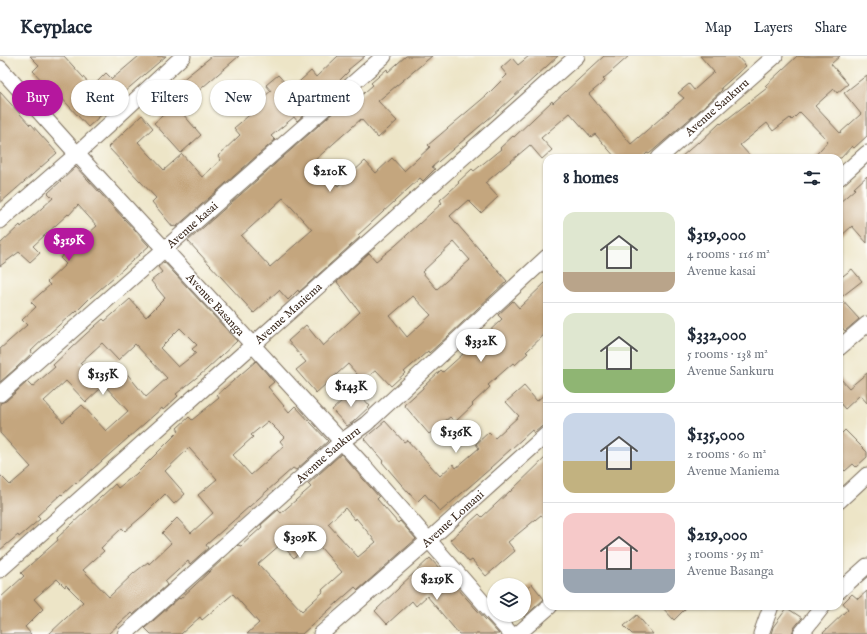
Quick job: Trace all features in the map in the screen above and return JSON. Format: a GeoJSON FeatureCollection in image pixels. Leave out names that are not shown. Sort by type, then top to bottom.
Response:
{"type":"FeatureCollection","features":[{"type":"Feature","properties":{"kind":"street"},"geometry":{"type":"LineString","coordinates":[[0,221],[183,56]]}},
{"type":"Feature","properties":{"kind":"street","name":"Avenue kasai"},"geometry":{"type":"LineString","coordinates":[[0,394],[384,56]]}},
{"type":"Feature","properties":{"kind":"street","name":"Avenue Maniema"},"geometry":{"type":"LineString","coordinates":[[0,570],[577,56]]}},
{"type":"Feature","properties":{"kind":"street","name":"Avenue Sankuru"},"geometry":{"type":"LineString","coordinates":[[664,154],[775,56]]}},
{"type":"Feature","properties":{"kind":"street","name":"Avenue Basanga"},"geometry":{"type":"LineString","coordinates":[[0,68],[76,154],[364,466],[487,607]]}},
{"type":"Feature","properties":{"kind":"street"},"geometry":{"type":"LineString","coordinates":[[843,175],[867,154]]}},
{"type":"Feature","properties":{"kind":"street","name":"Avenue Sankuru"},"geometry":{"type":"LineString","coordinates":[[125,634],[341,442],[366,424],[543,261]]}},
{"type":"Feature","properties":{"kind":"street"},"geometry":{"type":"LineString","coordinates":[[843,345],[867,324]]}},
{"type":"Feature","properties":{"kind":"street","name":"Avenue Lomani"},"geometry":{"type":"LineString","coordinates":[[321,634],[543,438]]}},
{"type":"Feature","properties":{"kind":"street"},"geometry":{"type":"LineString","coordinates":[[843,498],[867,475]]}},
{"type":"Feature","properties":{"kind":"street"},"geometry":{"type":"LineString","coordinates":[[843,587],[867,566]]}},
{"type":"Feature","properties":{"kind":"street"},"geometry":{"type":"LineString","coordinates":[[518,634],[545,610]]}},
{"type":"Feature","properties":{"kind":"street"},"geometry":{"type":"LineString","coordinates":[[761,634],[770,610]]}},
{"type":"Feature","properties":{"kind":"street"},"geometry":{"type":"LineString","coordinates":[[801,634],[820,610]]}},
{"type":"Feature","properties":{"kind":"street","name":"Avenue Basanga"},"geometry":{"type":"LineString","coordinates":[[500,622],[511,634]]}},
{"type":"Feature","properties":{"kind":"building"},"geometry":{"type":"Polygon","coordinates":[[[30,56],[64,56],[86,80],[71,80],[71,108],[63,99],[63,80],[41,80],[33,71],[39,65],[30,56]]]}},
{"type":"Feature","properties":{"kind":"building"},"geometry":{"type":"Polygon","coordinates":[[[139,56],[166,56],[137,80],[129,88],[129,80],[99,80],[106,73],[112,79],[139,56]]]}},
{"type":"Feature","properties":{"kind":"building"},"geometry":{"type":"Polygon","coordinates":[[[212,56],[239,56],[202,88],[202,80],[182,80],[212,56]]]}},
{"type":"Feature","properties":{"kind":"building"},"geometry":{"type":"Polygon","coordinates":[[[338,56],[365,56],[348,70],[349,71],[340,80],[301,80],[311,71],[316,77],[338,56]]]}},
{"type":"Feature","properties":{"kind":"building"},"geometry":{"type":"Polygon","coordinates":[[[406,56],[432,56],[378,101],[397,121],[378,138],[361,119],[315,160],[338,186],[365,161],[376,173],[392,158],[404,171],[430,147],[428,145],[487,95],[507,75],[501,68],[512,58],[518,65],[529,56],[558,56],[500,109],[432,167],[435,169],[423,181],[420,178],[358,235],[360,237],[299,292],[298,290],[288,300],[279,290],[254,313],[188,241],[329,116],[364,116],[364,93],[373,85],[371,83],[387,69],[388,72],[406,56]],[[283,198],[241,236],[270,267],[312,230],[283,198]]]}},
{"type":"Feature","properties":{"kind":"building"},"geometry":{"type":"Polygon","coordinates":[[[604,56],[629,56],[603,79],[605,81],[589,94],[631,144],[684,98],[678,93],[689,84],[694,90],[714,72],[700,56],[737,56],[746,66],[721,88],[722,90],[707,104],[649,154],[612,154],[595,134],[591,137],[570,113],[541,138],[552,150],[548,154],[543,154],[542,159],[530,145],[485,183],[498,197],[481,213],[468,200],[450,216],[507,281],[429,353],[428,351],[404,372],[405,373],[391,386],[376,370],[363,381],[348,364],[316,393],[296,370],[306,362],[288,341],[306,325],[323,346],[360,312],[337,282],[369,253],[376,261],[396,245],[442,203],[440,200],[472,169],[474,171],[501,149],[500,148],[513,136],[514,137],[552,101],[553,103],[604,56]],[[454,242],[422,272],[437,289],[470,260],[454,242]],[[413,296],[390,316],[407,337],[431,315],[413,296]]]}},
{"type":"Feature","properties":{"kind":"building"},"geometry":{"type":"Polygon","coordinates":[[[797,56],[840,56],[831,64],[848,84],[837,93],[834,89],[815,106],[840,133],[861,114],[844,93],[867,75],[867,136],[854,148],[852,146],[843,156],[843,154],[817,154],[828,141],[800,112],[792,120],[790,118],[773,131],[767,123],[740,145],[748,154],[684,154],[698,142],[699,143],[720,123],[721,124],[767,88],[765,86],[797,56]]]}},
{"type":"Feature","properties":{"kind":"building"},"geometry":{"type":"Polygon","coordinates":[[[278,75],[283,80],[274,80],[274,116],[302,116],[297,121],[294,117],[271,136],[275,140],[176,227],[173,227],[152,202],[156,198],[108,147],[141,116],[143,116],[153,128],[138,142],[164,170],[182,154],[202,177],[221,160],[218,156],[240,135],[234,128],[248,116],[266,116],[266,95],[271,91],[266,85],[278,75]]]}},
{"type":"Feature","properties":{"kind":"building"},"geometry":{"type":"Polygon","coordinates":[[[0,92],[12,105],[12,116],[22,116],[57,153],[0,203],[0,92]]]}},
{"type":"Feature","properties":{"kind":"building"},"geometry":{"type":"Polygon","coordinates":[[[78,116],[100,116],[88,127],[78,116]]]}},
{"type":"Feature","properties":{"kind":"building"},"geometry":{"type":"Polygon","coordinates":[[[162,116],[185,116],[201,135],[181,153],[154,123],[162,116]]]}},
{"type":"Feature","properties":{"kind":"building"},"geometry":{"type":"Polygon","coordinates":[[[76,167],[149,246],[75,313],[74,312],[51,332],[31,351],[32,353],[0,382],[0,349],[27,325],[22,320],[36,307],[31,302],[50,285],[47,282],[66,264],[60,258],[97,226],[78,205],[69,215],[68,214],[33,246],[40,253],[30,262],[19,252],[0,266],[0,244],[20,225],[21,227],[53,198],[48,193],[76,167]]]}},
{"type":"Feature","properties":{"kind":"building"},"geometry":{"type":"Polygon","coordinates":[[[867,176],[867,243],[852,226],[843,234],[843,200],[855,189],[854,188],[867,176]]]}},
{"type":"Feature","properties":{"kind":"building"},"geometry":{"type":"Polygon","coordinates":[[[164,262],[237,341],[206,370],[176,394],[178,396],[163,410],[162,408],[77,483],[76,482],[62,495],[61,494],[37,516],[40,519],[19,537],[18,535],[0,550],[0,475],[10,485],[31,467],[0,433],[0,403],[6,401],[27,382],[32,387],[55,367],[53,365],[86,334],[103,319],[105,321],[130,299],[146,317],[165,298],[151,281],[162,272],[158,267],[164,262]],[[180,328],[160,348],[178,367],[196,353],[192,349],[197,345],[180,328]],[[102,343],[80,363],[102,387],[86,402],[66,381],[44,401],[63,422],[82,405],[106,431],[128,411],[105,386],[124,370],[146,397],[167,378],[135,344],[118,360],[102,343]]]}},
{"type":"Feature","properties":{"kind":"building"},"geometry":{"type":"Polygon","coordinates":[[[852,269],[862,281],[843,296],[843,276],[852,269]]]}},
{"type":"Feature","properties":{"kind":"building"},"geometry":{"type":"Polygon","coordinates":[[[543,285],[543,336],[515,365],[513,363],[488,385],[490,387],[455,422],[450,417],[429,434],[404,405],[441,370],[443,372],[463,354],[459,350],[477,334],[481,339],[502,319],[498,315],[513,301],[519,308],[543,285]]]}},
{"type":"Feature","properties":{"kind":"building"},"geometry":{"type":"Polygon","coordinates":[[[843,301],[859,319],[845,331],[843,329],[843,301]]]}},
{"type":"Feature","properties":{"kind":"building"},"geometry":{"type":"Polygon","coordinates":[[[256,361],[274,382],[268,387],[289,412],[295,406],[328,441],[296,470],[293,468],[206,545],[208,548],[190,564],[188,561],[165,582],[167,585],[133,615],[131,613],[108,634],[49,634],[83,602],[66,585],[65,587],[57,579],[34,599],[43,609],[25,627],[31,634],[0,634],[0,598],[24,576],[21,573],[58,540],[57,538],[115,484],[118,488],[136,474],[179,431],[177,428],[189,417],[192,420],[219,398],[217,395],[256,361]],[[268,421],[251,435],[253,437],[233,455],[251,475],[284,446],[280,441],[284,437],[268,421]],[[189,448],[165,471],[185,494],[174,504],[165,494],[125,531],[122,528],[101,548],[104,551],[83,570],[109,597],[134,573],[148,562],[149,564],[171,543],[162,533],[177,518],[191,533],[213,513],[198,495],[217,479],[189,448]]]}},
{"type":"Feature","properties":{"kind":"building"},"geometry":{"type":"Polygon","coordinates":[[[867,373],[867,403],[860,395],[845,409],[843,407],[843,381],[849,388],[867,373]]]}},
{"type":"Feature","properties":{"kind":"building"},"geometry":{"type":"Polygon","coordinates":[[[524,386],[537,401],[543,396],[543,425],[534,433],[532,430],[440,512],[425,494],[417,502],[364,439],[385,421],[404,442],[407,440],[440,476],[453,464],[456,468],[479,448],[476,444],[489,432],[495,438],[519,416],[506,402],[524,386]]]}},
{"type":"Feature","properties":{"kind":"building"},"geometry":{"type":"Polygon","coordinates":[[[355,389],[370,406],[347,426],[332,410],[355,389]]]}},
{"type":"Feature","properties":{"kind":"building"},"geometry":{"type":"Polygon","coordinates":[[[845,430],[867,452],[867,457],[856,467],[853,464],[845,471],[843,469],[843,432],[845,430]]]}},
{"type":"Feature","properties":{"kind":"building"},"geometry":{"type":"Polygon","coordinates":[[[341,454],[379,497],[377,499],[398,523],[400,521],[416,539],[358,590],[355,587],[302,634],[247,634],[259,623],[233,594],[202,620],[200,617],[181,634],[151,634],[145,628],[179,598],[180,599],[238,545],[241,546],[278,510],[281,513],[311,487],[308,484],[341,454]],[[345,508],[328,524],[358,557],[376,542],[356,518],[355,520],[345,508]],[[314,540],[294,558],[281,544],[258,564],[302,611],[342,572],[314,540]]]}},
{"type":"Feature","properties":{"kind":"building"},"geometry":{"type":"Polygon","coordinates":[[[543,460],[543,517],[541,515],[508,542],[515,551],[486,576],[472,560],[469,562],[450,540],[479,514],[482,517],[543,460]]]}},
{"type":"Feature","properties":{"kind":"building"},"geometry":{"type":"Polygon","coordinates":[[[430,558],[499,634],[459,634],[427,596],[416,606],[412,601],[387,624],[375,611],[430,558]]]}},
{"type":"Feature","properties":{"kind":"building"},"geometry":{"type":"Polygon","coordinates":[[[532,584],[543,598],[543,600],[531,611],[532,584]]]}},
{"type":"Feature","properties":{"kind":"building"},"geometry":{"type":"Polygon","coordinates":[[[867,591],[867,634],[822,634],[848,609],[843,603],[852,594],[858,599],[867,591]]]}},
{"type":"Feature","properties":{"kind":"building"},"geometry":{"type":"Polygon","coordinates":[[[665,610],[684,610],[674,620],[665,610]]]}},
{"type":"Feature","properties":{"kind":"building"},"geometry":{"type":"Polygon","coordinates":[[[786,610],[790,610],[802,618],[794,628],[792,634],[771,634],[773,627],[786,610]]]}},
{"type":"Feature","properties":{"kind":"building"},"geometry":{"type":"Polygon","coordinates":[[[637,615],[653,634],[632,634],[624,626],[637,615]]]}}]}
